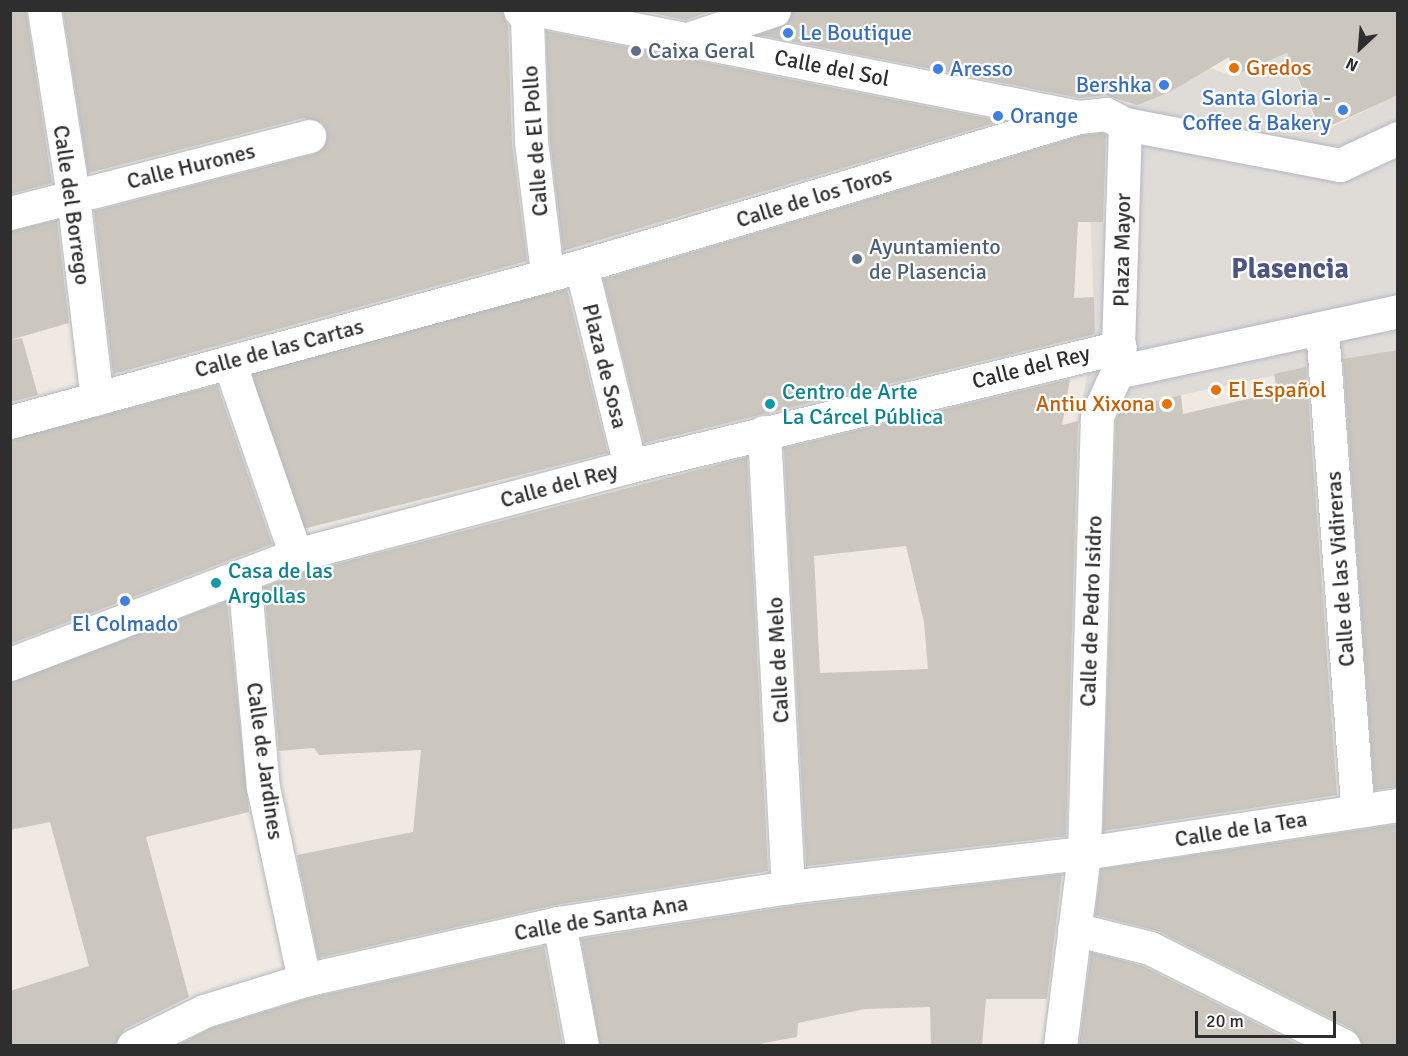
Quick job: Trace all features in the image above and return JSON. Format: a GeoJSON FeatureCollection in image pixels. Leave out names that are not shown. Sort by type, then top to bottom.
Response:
{"type":"FeatureCollection","features":[{"type":"Feature","properties":{"kind":"street","name":"Calle del Borrego"},"geometry":{"type":"LineString","coordinates":[[44,10],[72,196],[96,399]]}},
{"type":"Feature","properties":{"kind":"street","name":"Calle de El Pollo"},"geometry":{"type":"LineString","coordinates":[[520,10],[527,19],[531,141],[547,274]]}},
{"type":"Feature","properties":{"kind":"street","name":"Calle del Sol"},"geometry":{"type":"LineString","coordinates":[[538,10],[1079,117],[1106,114],[1125,124]]}},
{"type":"Feature","properties":{"kind":"street"},"geometry":{"type":"LineString","coordinates":[[686,39],[774,10]]}},
{"type":"Feature","properties":{"kind":"street","name":"Calle de los Toros"},"geometry":{"type":"LineString","coordinates":[[547,274],[581,266],[1079,117]]}},
{"type":"Feature","properties":{"kind":"street"},"geometry":{"type":"LineString","coordinates":[[1125,124],[1340,165],[1398,138]]}},
{"type":"Feature","properties":{"kind":"street","name":"Plaza Mayor"},"geometry":{"type":"LineString","coordinates":[[1119,360],[1125,124]]}},
{"type":"Feature","properties":{"kind":"street","name":"Calle Hurones"},"geometry":{"type":"LineString","coordinates":[[10,213],[309,136]]}},
{"type":"Feature","properties":{"kind":"street","name":"Plaza de Sosa"},"geometry":{"type":"LineString","coordinates":[[581,266],[630,466]]}},
{"type":"Feature","properties":{"kind":"street","name":"Calle de las Cartas"},"geometry":{"type":"LineString","coordinates":[[10,422],[547,274]]}},
{"type":"Feature","properties":{"kind":"street"},"geometry":{"type":"LineString","coordinates":[[1119,360],[1322,328],[1398,311]]}},
{"type":"Feature","properties":{"kind":"street","name":"Calle de las Vidireras"},"geometry":{"type":"LineString","coordinates":[[1322,328],[1357,809]]}},
{"type":"Feature","properties":{"kind":"street","name":"Calle del Rey"},"geometry":{"type":"LineString","coordinates":[[10,664],[296,555],[764,432],[1119,360]]}},
{"type":"Feature","properties":{"kind":"street","name":"Calle de Pedro Isidro"},"geometry":{"type":"LineString","coordinates":[[1060,1046],[1084,853],[1097,416],[1119,360]]}},
{"type":"Feature","properties":{"kind":"street"},"geometry":{"type":"LineString","coordinates":[[229,362],[296,555]]}},
{"type":"Feature","properties":{"kind":"street","name":"Calle de Melo"},"geometry":{"type":"LineString","coordinates":[[764,432],[788,887]]}},
{"type":"Feature","properties":{"kind":"street","name":"Calle de Jardines"},"geometry":{"type":"LineString","coordinates":[[244,576],[263,787],[304,980]]}},
{"type":"Feature","properties":{"kind":"street","name":"Calle de la Tea"},"geometry":{"type":"LineString","coordinates":[[1084,853],[1357,809],[1398,805]]}},
{"type":"Feature","properties":{"kind":"street","name":"Calle de Santa Ana"},"geometry":{"type":"LineString","coordinates":[[133,1046],[204,1011],[304,980],[559,923],[788,887],[1084,853]]}},
{"type":"Feature","properties":{"kind":"street"},"geometry":{"type":"LineString","coordinates":[[559,923],[582,1046]]}},
{"type":"Feature","properties":{"kind":"street"},"geometry":{"type":"LineString","coordinates":[[1074,929],[1150,948],[1344,1046]]}},
{"type":"Feature","properties":{"kind":"shaded area"},"geometry":{"type":"Polygon","coordinates":[[[1287,53],[1320,133],[1397,95],[1397,350],[1181,395],[1078,423],[1095,334],[1090,209],[1099,208],[1099,222],[1111,222],[1106,209],[1107,136],[1122,107],[1166,94],[1210,68],[1233,76],[1287,53]]]}},
{"type":"Feature","properties":{"kind":"building"},"geometry":{"type":"Polygon","coordinates":[[[10,10],[26,10],[52,183],[10,194],[10,10]]]}},
{"type":"Feature","properties":{"kind":"building"},"geometry":{"type":"Polygon","coordinates":[[[63,10],[502,10],[508,26],[512,143],[527,261],[113,374],[94,211],[314,154],[322,149],[327,132],[322,123],[304,118],[88,173],[63,10]]]}},
{"type":"Feature","properties":{"kind":"building"},"geometry":{"type":"Polygon","coordinates":[[[637,10],[714,10],[686,20],[637,10]]]}},
{"type":"Feature","properties":{"kind":"building"},"geometry":{"type":"Polygon","coordinates":[[[792,10],[1398,10],[1398,95],[1321,130],[1287,53],[1233,76],[1229,57],[1170,92],[1137,105],[1105,95],[1080,98],[759,35],[788,23],[792,10]]]}},
{"type":"Feature","properties":{"kind":"building"},"geometry":{"type":"Polygon","coordinates":[[[546,31],[1001,121],[563,251],[550,140],[546,31]]]}},
{"type":"Feature","properties":{"kind":"building"},"geometry":{"type":"Polygon","coordinates":[[[1102,133],[1106,135],[1103,222],[1078,222],[1074,298],[1094,297],[1095,334],[644,443],[603,279],[1083,135],[1102,133]]]}},
{"type":"Feature","properties":{"kind":"building"},"geometry":{"type":"Polygon","coordinates":[[[57,220],[69,323],[10,340],[10,231],[57,220]]]}},
{"type":"Feature","properties":{"kind":"building"},"geometry":{"type":"Polygon","coordinates":[[[567,289],[608,453],[292,532],[251,368],[567,289]]]}},
{"type":"Feature","properties":{"kind":"building"},"geometry":{"type":"Polygon","coordinates":[[[22,338],[38,395],[10,402],[10,340],[22,338]]]}},
{"type":"Feature","properties":{"kind":"building"},"geometry":{"type":"Polygon","coordinates":[[[1398,350],[1398,787],[1374,790],[1343,359],[1398,350]]]}},
{"type":"Feature","properties":{"kind":"building"},"geometry":{"type":"Polygon","coordinates":[[[1306,367],[1337,795],[1103,831],[1116,420],[1120,410],[1181,395],[1183,414],[1277,392],[1274,374],[1306,367]]]}},
{"type":"Feature","properties":{"kind":"building"},"geometry":{"type":"Polygon","coordinates":[[[1070,379],[1062,425],[1078,421],[1066,836],[806,866],[784,448],[1070,379]],[[906,546],[814,556],[820,673],[928,669],[924,622],[906,546]]]}},
{"type":"Feature","properties":{"kind":"building"},"geometry":{"type":"Polygon","coordinates":[[[217,385],[272,544],[10,644],[10,440],[217,385]]]}},
{"type":"Feature","properties":{"kind":"building"},"geometry":{"type":"Polygon","coordinates":[[[747,457],[768,871],[555,905],[318,958],[297,855],[413,832],[421,750],[319,755],[314,748],[279,751],[264,587],[302,573],[747,457]]]}},
{"type":"Feature","properties":{"kind":"building"},"geometry":{"type":"Polygon","coordinates":[[[227,601],[249,812],[146,837],[189,997],[125,1029],[114,1046],[10,1046],[10,991],[89,966],[50,822],[10,830],[10,682],[227,601]]]}},
{"type":"Feature","properties":{"kind":"building"},"geometry":{"type":"Polygon","coordinates":[[[1398,824],[1398,1046],[1363,1046],[1352,1029],[1158,931],[1095,915],[1101,869],[1398,824]]]}},
{"type":"Feature","properties":{"kind":"building"},"geometry":{"type":"Polygon","coordinates":[[[1062,874],[1047,999],[986,999],[982,1046],[931,1046],[930,1007],[865,1009],[798,1023],[797,1037],[749,1046],[600,1046],[581,939],[791,906],[1062,874]]]}},
{"type":"Feature","properties":{"kind":"building"},"geometry":{"type":"Polygon","coordinates":[[[544,946],[563,1046],[176,1046],[211,1028],[309,998],[544,946]]]}},
{"type":"Feature","properties":{"kind":"building"},"geometry":{"type":"Polygon","coordinates":[[[1091,952],[1143,966],[1301,1046],[1079,1046],[1091,952]]]}},
{"type":"Feature","properties":{"kind":"place","name":"Le Boutique"},"geometry":{"type":"Point","coordinates":[788,33]}},
{"type":"Feature","properties":{"kind":"place","name":"Caixa Geral"},"geometry":{"type":"Point","coordinates":[636,51]}},
{"type":"Feature","properties":{"kind":"place","name":"Gredos"},"geometry":{"type":"Point","coordinates":[1234,68]}},
{"type":"Feature","properties":{"kind":"place","name":"Aresso"},"geometry":{"type":"Point","coordinates":[938,69]}},
{"type":"Feature","properties":{"kind":"place","name":"Bershka"},"geometry":{"type":"Point","coordinates":[1164,85]}},
{"type":"Feature","properties":{"kind":"place","name":"Santa Gloria - Coffee & Bakery"},"geometry":{"type":"Point","coordinates":[1343,110]}},
{"type":"Feature","properties":{"kind":"place","name":"Orange"},"geometry":{"type":"Point","coordinates":[998,116]}},
{"type":"Feature","properties":{"kind":"place","name":"Ayuntamiento de Plasencia"},"geometry":{"type":"Point","coordinates":[857,259]}},
{"type":"Feature","properties":{"kind":"place","name":"El Español"},"geometry":{"type":"Point","coordinates":[1216,390]}},
{"type":"Feature","properties":{"kind":"place","name":"Centro de Arte La Cárcel Pública"},"geometry":{"type":"Point","coordinates":[770,404]}},
{"type":"Feature","properties":{"kind":"place","name":"Antiu Xixona"},"geometry":{"type":"Point","coordinates":[1167,404]}},
{"type":"Feature","properties":{"kind":"place","name":"Casa de las Argollas"},"geometry":{"type":"Point","coordinates":[216,583]}},
{"type":"Feature","properties":{"kind":"place","name":"El Colmado"},"geometry":{"type":"Point","coordinates":[125,601]}},
{"type":"Feature","properties":{"kind":"district","name":"Plasencia"},"geometry":{"type":"Point","coordinates":[1290,269]}}]}
